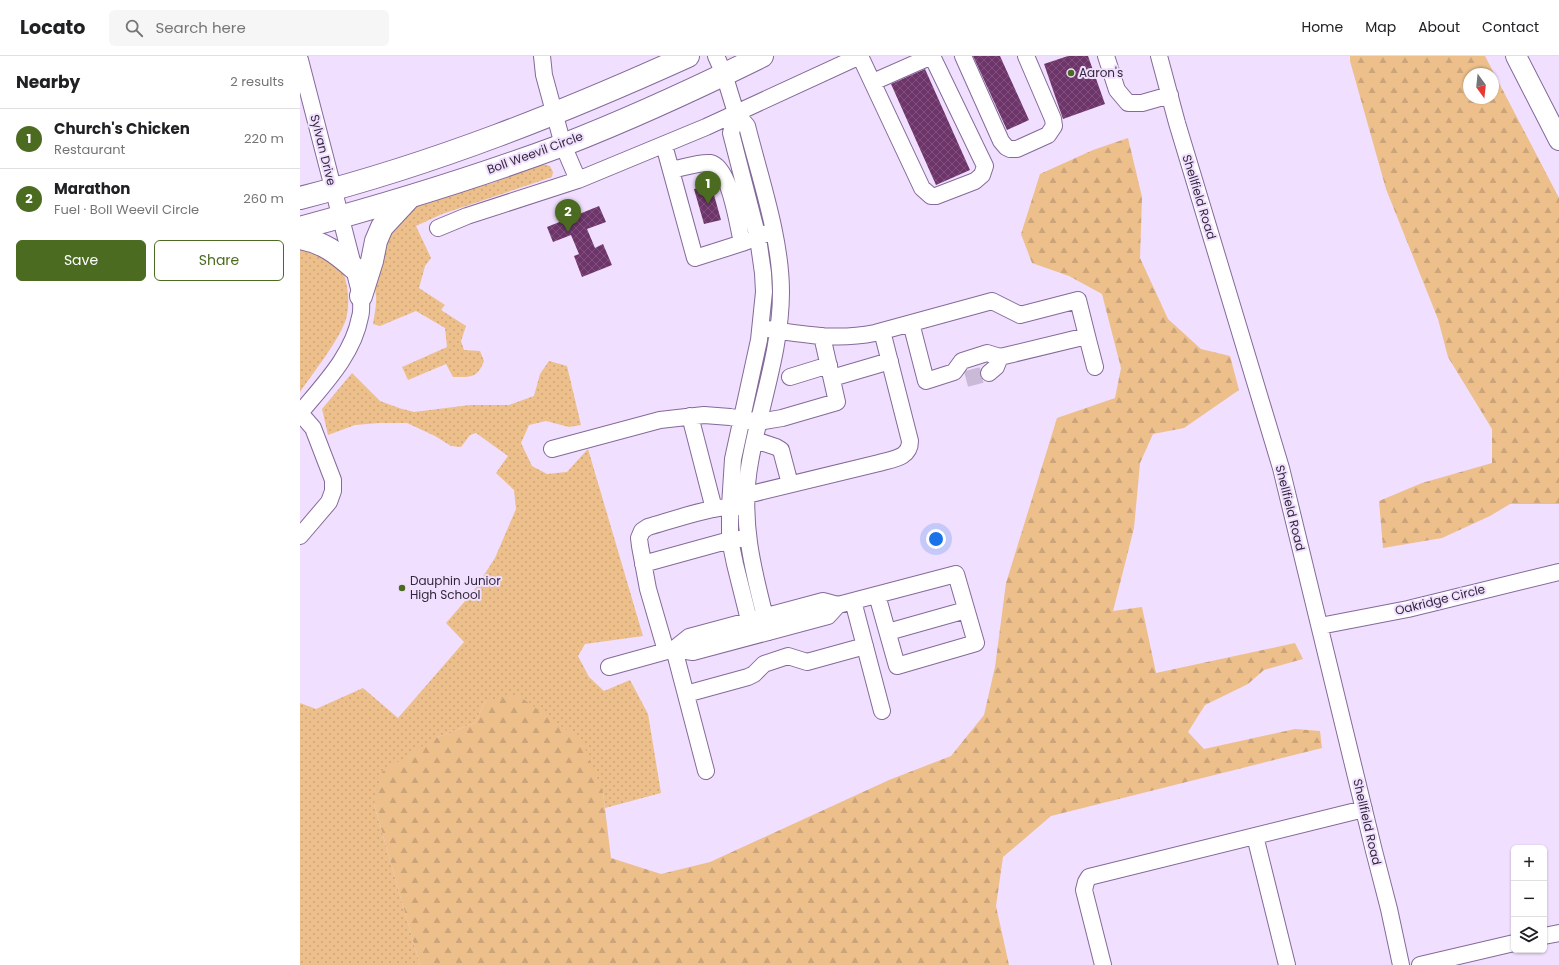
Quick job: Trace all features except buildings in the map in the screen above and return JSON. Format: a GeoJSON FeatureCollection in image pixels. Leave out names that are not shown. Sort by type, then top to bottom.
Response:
{"type":"FeatureCollection","features":[{"type":"Feature","properties":{"kind":"highway"},"geometry":{"type":"LineString","coordinates":[[300,198],[408,168],[469,147],[630,83],[688,56]]}},
{"type":"Feature","properties":{"kind":"highway","name":"Boll Weevil Circle"},"geometry":{"type":"LineString","coordinates":[[300,228],[409,198],[563,145],[626,118],[720,65],[762,56]]}},
{"type":"Feature","properties":{"kind":"highway"},"geometry":{"type":"LineString","coordinates":[[361,296],[372,262],[376,241],[382,226],[409,198]]}},
{"type":"Feature","properties":{"kind":"highway"},"geometry":{"type":"LineString","coordinates":[[300,238],[312,240],[326,246],[338,253],[354,268]]}},
{"type":"Feature","properties":{"kind":"main road"},"geometry":{"type":"LineString","coordinates":[[1516,56],[1559,139]]}},
{"type":"Feature","properties":{"kind":"street"},"geometry":{"type":"LineString","coordinates":[[542,56],[544,75],[554,114],[563,145],[578,180]]}},
{"type":"Feature","properties":{"kind":"street"},"geometry":{"type":"LineString","coordinates":[[438,228],[467,216],[578,180],[664,145],[860,56],[922,188],[931,196],[936,196],[975,181],[982,175],[985,166],[932,56],[873,82]]}},
{"type":"Feature","properties":{"kind":"street"},"geometry":{"type":"LineString","coordinates":[[963,56],[1001,141],[1010,149],[1017,149],[1048,135],[1054,126],[1053,119],[1026,56]]}},
{"type":"Feature","properties":{"kind":"street"},"geometry":{"type":"LineString","coordinates":[[1106,56],[1117,90],[1128,103],[1142,103],[1170,95]]}},
{"type":"Feature","properties":{"kind":"street","name":"Shellfield Road"},"geometry":{"type":"LineString","coordinates":[[1159,56],[1280,468],[1389,909],[1401,965]]}},
{"type":"Feature","properties":{"kind":"street","name":"Sylvan Drive"},"geometry":{"type":"LineString","coordinates":[[300,60],[361,296],[361,316],[358,329],[352,341],[333,372],[300,413]]}},
{"type":"Feature","properties":{"kind":"street"},"geometry":{"type":"LineString","coordinates":[[720,65],[736,113],[747,126],[774,230],[781,285],[778,331],[750,462],[747,501],[748,538],[751,561],[767,624]]}},
{"type":"Feature","properties":{"kind":"street"},"geometry":{"type":"LineString","coordinates":[[736,113],[731,133],[758,238],[764,292],[761,328],[733,459],[730,506],[730,540],[734,564],[751,629]]}},
{"type":"Feature","properties":{"kind":"street"},"geometry":{"type":"LineString","coordinates":[[664,145],[695,258],[758,238],[774,230]]}},
{"type":"Feature","properties":{"kind":"street"},"geometry":{"type":"LineString","coordinates":[[671,170],[711,163],[717,166],[724,175],[728,186],[742,243]]}},
{"type":"Feature","properties":{"kind":"street"},"geometry":{"type":"LineString","coordinates":[[761,328],[822,336],[855,337],[992,301],[1020,315],[1078,300],[1095,366]]}},
{"type":"Feature","properties":{"kind":"street"},"geometry":{"type":"LineString","coordinates":[[911,323],[926,381],[960,376],[962,360],[987,354],[1000,357],[1087,336]]}},
{"type":"Feature","properties":{"kind":"street"},"geometry":{"type":"LineString","coordinates":[[706,771],[686,694],[648,588],[639,538],[642,531],[648,527],[747,501],[790,484],[879,463],[907,453],[910,448],[910,441],[882,331]]}},
{"type":"Feature","properties":{"kind":"street"},"geometry":{"type":"LineString","coordinates":[[552,449],[660,420],[704,414],[759,422],[782,418],[837,402],[822,336]]}},
{"type":"Feature","properties":{"kind":"street"},"geometry":{"type":"LineString","coordinates":[[989,373],[996,367],[1000,357]]}},
{"type":"Feature","properties":{"kind":"street"},"geometry":{"type":"LineString","coordinates":[[790,377],[830,372],[890,361]]}},
{"type":"Feature","properties":{"kind":"street"},"geometry":{"type":"LineString","coordinates":[[300,413],[314,428],[333,480],[333,491],[329,502],[300,536]]}},
{"type":"Feature","properties":{"kind":"street"},"geometry":{"type":"LineString","coordinates":[[690,416],[714,509]]}},
{"type":"Feature","properties":{"kind":"street"},"geometry":{"type":"LineString","coordinates":[[755,440],[772,445],[781,450],[790,484]]}},
{"type":"Feature","properties":{"kind":"street"},"geometry":{"type":"LineString","coordinates":[[643,564],[730,540],[748,538]]}},
{"type":"Feature","properties":{"kind":"street","name":"Oakridge Circle"},"geometry":{"type":"LineString","coordinates":[[1320,626],[1408,609],[1559,572]]}},
{"type":"Feature","properties":{"kind":"street"},"geometry":{"type":"LineString","coordinates":[[608,667],[670,650],[693,652],[767,624],[828,616],[845,603],[956,574],[976,644],[897,666],[877,595]]}},
{"type":"Feature","properties":{"kind":"street"},"geometry":{"type":"LineString","coordinates":[[845,603],[865,646],[882,711]]}},
{"type":"Feature","properties":{"kind":"street"},"geometry":{"type":"LineString","coordinates":[[888,632],[966,610]]}},
{"type":"Feature","properties":{"kind":"street"},"geometry":{"type":"LineString","coordinates":[[686,694],[748,677],[754,674],[764,664],[788,656],[807,662],[865,646]]}},
{"type":"Feature","properties":{"kind":"street"},"geometry":{"type":"LineString","coordinates":[[1103,965],[1084,890],[1089,877],[1364,809]]}},
{"type":"Feature","properties":{"kind":"street"},"geometry":{"type":"LineString","coordinates":[[1255,836],[1288,965]]}},
{"type":"Feature","properties":{"kind":"street"},"geometry":{"type":"LineString","coordinates":[[1547,935],[1559,933]]}},
{"type":"Feature","properties":{"kind":"street"},"geometry":{"type":"LineString","coordinates":[[1420,965],[1511,944]]}},
{"type":"Feature","properties":{"kind":"green space"},"geometry":{"type":"Polygon","coordinates":[[[1350,56],[1485,56],[1491,68],[1463,68],[1463,104],[1499,104],[1499,83],[1559,198],[1559,504],[1510,504],[1490,516],[1442,538],[1383,548],[1379,501],[1422,483],[1492,463],[1492,429],[1448,357],[1438,319],[1386,189],[1350,61],[1350,56]]]}},
{"type":"Feature","properties":{"kind":"green space"},"geometry":{"type":"Polygon","coordinates":[[[1128,138],[1142,197],[1140,258],[1168,319],[1201,349],[1230,356],[1239,390],[1184,428],[1153,434],[1140,463],[1134,528],[1113,611],[1142,607],[1156,673],[1295,643],[1303,659],[1264,670],[1248,684],[1205,705],[1188,732],[1204,749],[1295,729],[1320,731],[1322,748],[1051,816],[1003,857],[996,906],[1009,965],[420,965],[374,804],[382,772],[437,737],[475,723],[486,700],[519,696],[582,741],[603,792],[611,858],[661,874],[710,862],[889,780],[951,756],[984,715],[995,667],[1006,583],[1057,418],[1115,398],[1121,368],[1102,294],[1069,276],[1032,263],[1021,234],[1040,174],[1093,150],[1128,138]]]}},
{"type":"Feature","properties":{"kind":"green space"},"geometry":{"type":"Polygon","coordinates":[[[541,164],[550,166],[553,172],[552,177],[442,214],[416,226],[431,258],[425,266],[419,288],[445,305],[441,310],[466,326],[461,341],[464,350],[480,351],[484,361],[476,374],[468,377],[453,377],[446,364],[408,380],[402,367],[447,347],[445,328],[416,311],[380,326],[373,324],[376,293],[373,284],[379,243],[419,203],[493,183],[541,164]]]}},
{"type":"Feature","properties":{"kind":"green space"},"geometry":{"type":"Polygon","coordinates":[[[300,243],[340,262],[345,276],[348,305],[343,327],[326,356],[300,392],[300,243]]]}},
{"type":"Feature","properties":{"kind":"green space"},"geometry":{"type":"Polygon","coordinates":[[[549,361],[567,366],[581,425],[569,427],[546,421],[529,425],[521,443],[532,466],[547,474],[567,472],[588,449],[643,636],[585,644],[578,656],[589,677],[604,691],[630,680],[648,714],[661,793],[605,808],[603,792],[486,700],[475,723],[437,737],[374,804],[420,965],[300,965],[300,703],[316,709],[363,688],[398,718],[464,642],[446,623],[473,592],[495,558],[516,509],[514,490],[496,473],[508,456],[476,433],[470,435],[461,447],[451,446],[435,436],[407,423],[355,425],[328,435],[322,409],[352,373],[380,401],[414,412],[470,405],[509,405],[534,396],[540,374],[549,361]]]}},
{"type":"Feature","properties":{"kind":"tunnel"},"geometry":{"type":"LineString","coordinates":[[966,379],[989,373]]}},
{"type":"Feature","properties":{"kind":"place","name":"Aaron's"},"geometry":{"type":"Point","coordinates":[1071,73]}},
{"type":"Feature","properties":{"kind":"place","name":"Church's Chicken"},"geometry":{"type":"Point","coordinates":[708,204]}},
{"type":"Feature","properties":{"kind":"place","name":"Marathon"},"geometry":{"type":"Point","coordinates":[568,232]}},
{"type":"Feature","properties":{"kind":"place","name":"Dauphin Junior High School"},"geometry":{"type":"Point","coordinates":[402,588]}}]}
